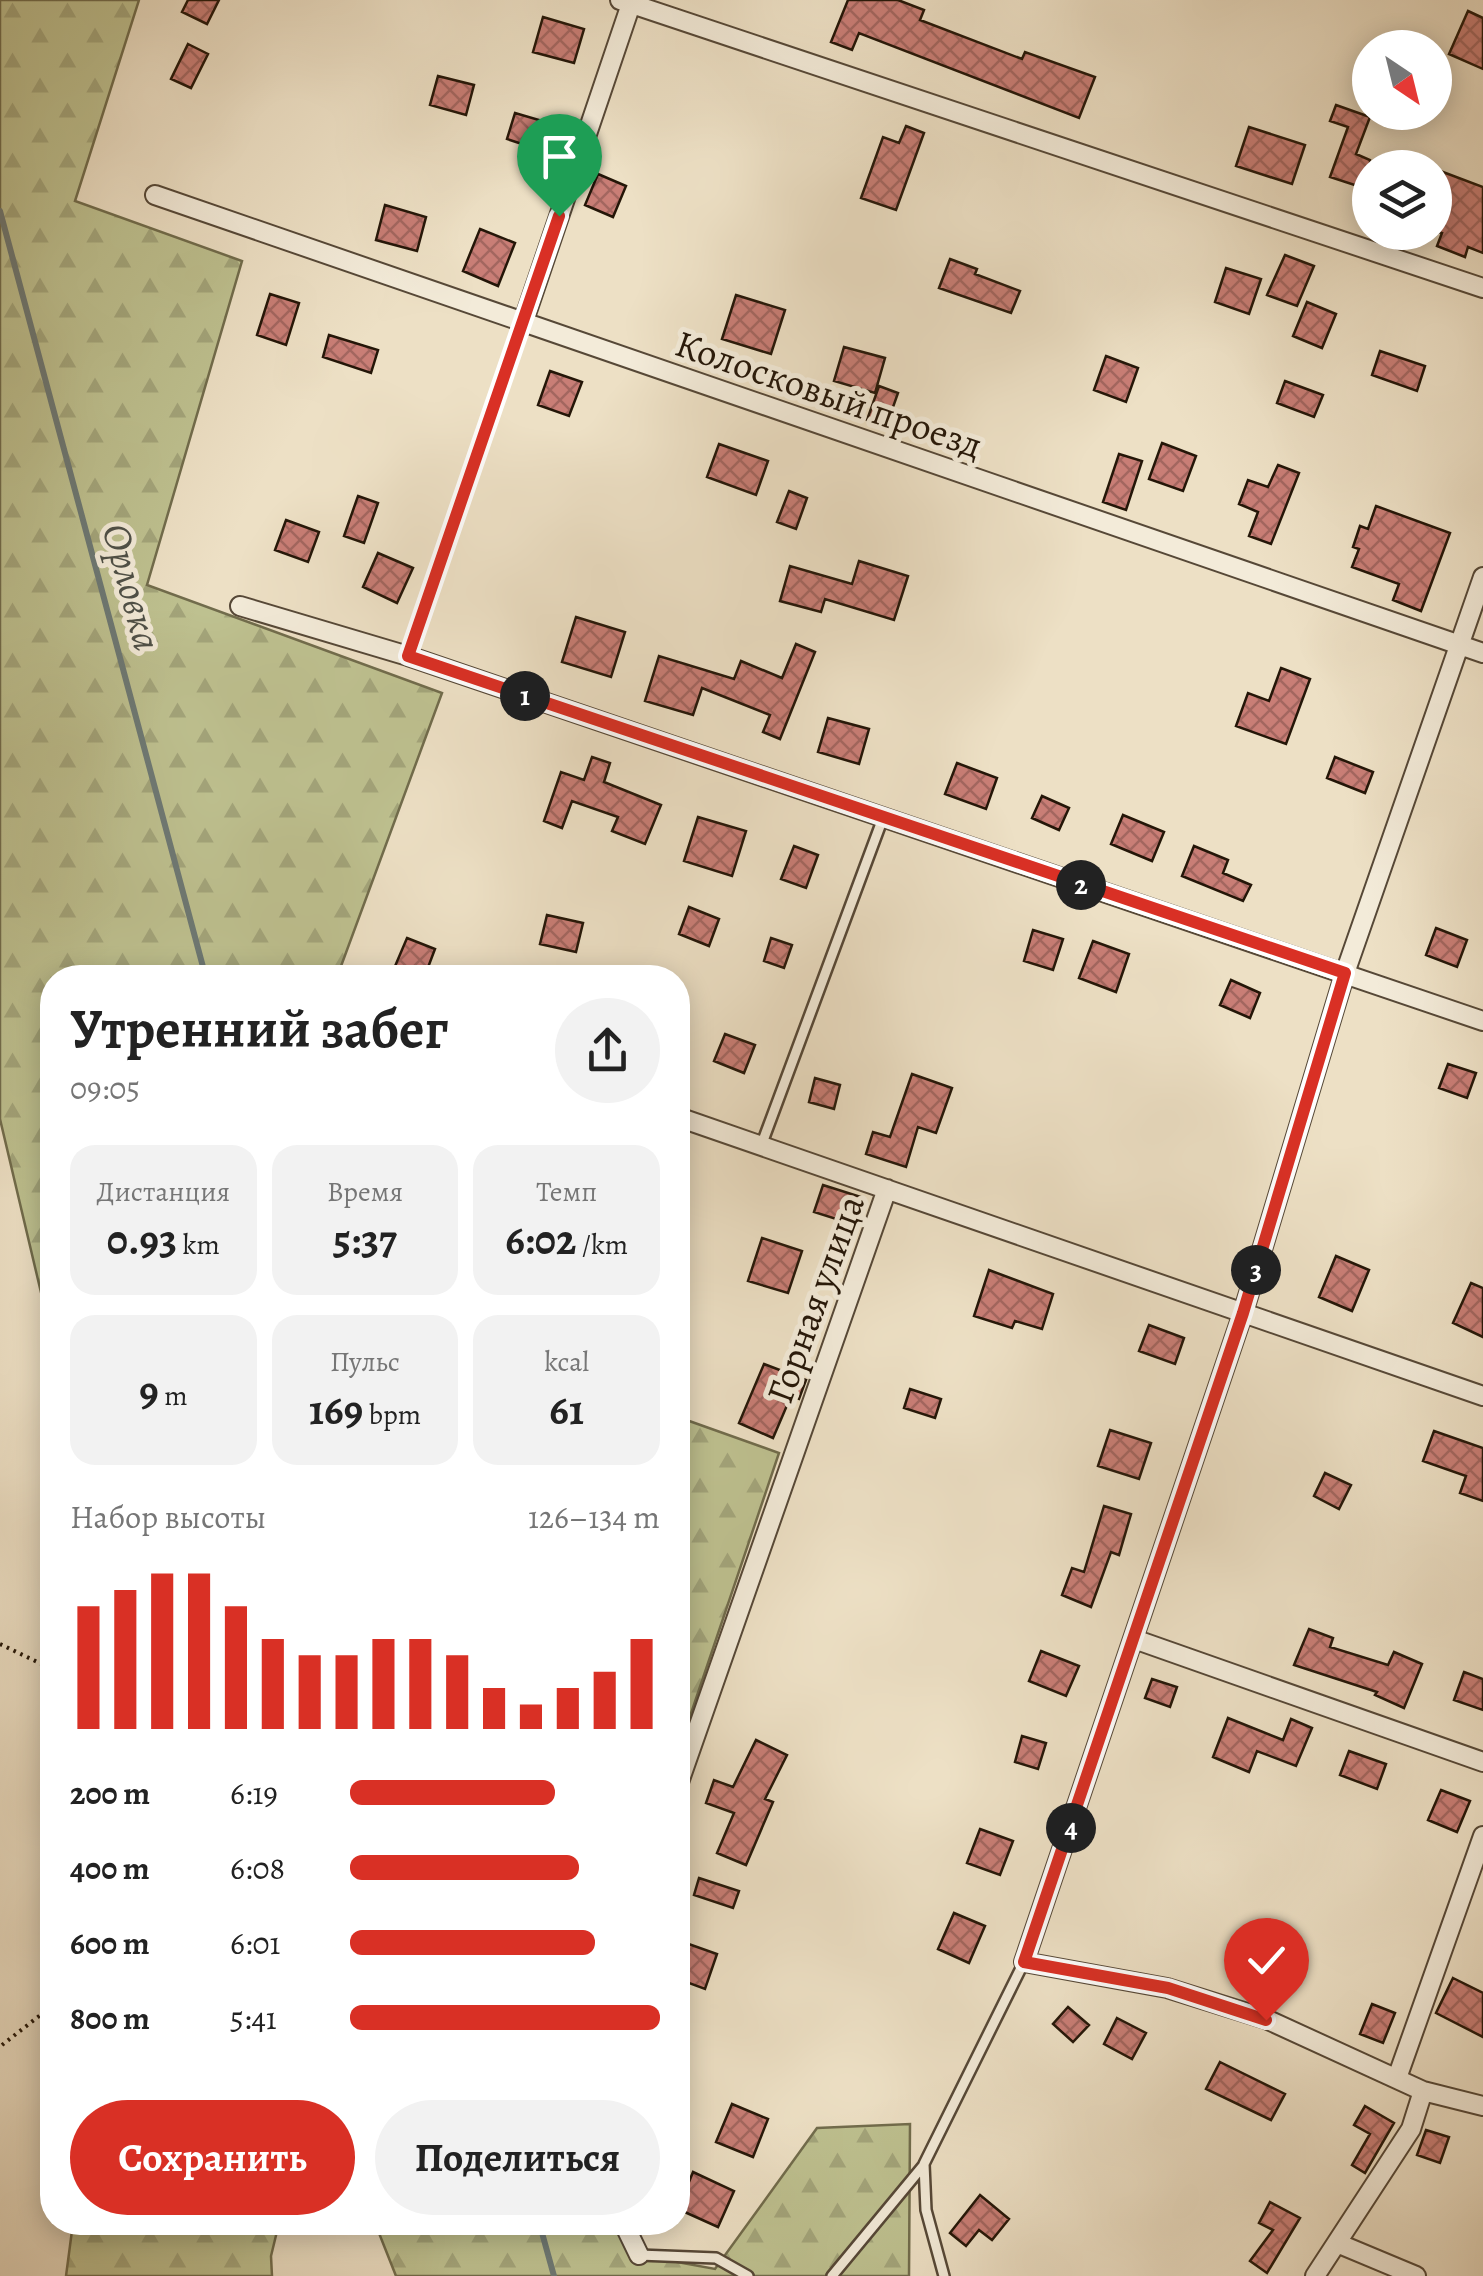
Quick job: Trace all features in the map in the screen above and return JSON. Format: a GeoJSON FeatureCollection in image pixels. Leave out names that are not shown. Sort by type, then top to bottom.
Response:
{"type":"FeatureCollection","features":[{"type":"Feature","properties":{"kind":"street"},"geometry":{"type":"LineString","coordinates":[[523,322],[625,2],[1483,288]]}},
{"type":"Feature","properties":{"kind":"street","name":"Колосковый проезд"},"geometry":{"type":"LineString","coordinates":[[155,195],[1483,653]]}},
{"type":"Feature","properties":{"kind":"street"},"geometry":{"type":"LineString","coordinates":[[1483,577],[1345,973],[1243,1313],[1024,1962],[1168,1988],[1266,2020],[1423,2091],[1483,2106]]}},
{"type":"Feature","properties":{"kind":"street"},"geometry":{"type":"LineString","coordinates":[[240,606],[408,656],[1483,1022]]}},
{"type":"Feature","properties":{"kind":"street"},"geometry":{"type":"LineString","coordinates":[[690,1121],[887,1190]]}},
{"type":"Feature","properties":{"kind":"street","name":"Горная улица"},"geometry":{"type":"LineString","coordinates":[[690,1751],[887,1190],[1483,1396]]}},
{"type":"Feature","properties":{"kind":"street"},"geometry":{"type":"LineString","coordinates":[[1134,1640],[1483,1762]]}},
{"type":"Feature","properties":{"kind":"street"},"geometry":{"type":"LineString","coordinates":[[1398,2078],[1483,1836]]}},
{"type":"Feature","properties":{"kind":"street"},"geometry":{"type":"LineString","coordinates":[[1315,2276],[1411,2128],[1423,2091]]}},
{"type":"Feature","properties":{"kind":"street"},"geometry":{"type":"LineString","coordinates":[[629,2235],[639,2255]]}},
{"type":"Feature","properties":{"kind":"street"},"geometry":{"type":"LineString","coordinates":[[1337,2243],[1416,2276]]}},
{"type":"Feature","properties":{"kind":"lane"},"geometry":{"type":"LineString","coordinates":[[408,656],[523,322]]}},
{"type":"Feature","properties":{"kind":"lane"},"geometry":{"type":"LineString","coordinates":[[762,1146],[883,818]]}},
{"type":"Feature","properties":{"kind":"lane"},"geometry":{"type":"LineString","coordinates":[[832,2276],[924,2164],[1024,1962]]}},
{"type":"Feature","properties":{"kind":"lane"},"geometry":{"type":"LineString","coordinates":[[924,2164],[926,2210],[944,2276]]}},
{"type":"Feature","properties":{"kind":"lane"},"geometry":{"type":"LineString","coordinates":[[639,2255],[716,2258],[748,2276]]}},
{"type":"Feature","properties":{"kind":"path"},"geometry":{"type":"LineString","coordinates":[[0,1644],[40,1662]]}},
{"type":"Feature","properties":{"kind":"path"},"geometry":{"type":"LineString","coordinates":[[2,2045],[40,2015]]}},
{"type":"Feature","properties":{"kind":"green space"},"geometry":{"type":"Polygon","coordinates":[[[0,0],[139,0],[75,201],[242,261],[147,585],[442,693],[341,965],[40,965],[40,1288],[0,1119],[0,0]]]}},
{"type":"Feature","properties":{"kind":"green space"},"geometry":{"type":"Polygon","coordinates":[[[690,1421],[779,1453],[690,1716],[690,1421]]]}},
{"type":"Feature","properties":{"kind":"green space"},"geometry":{"type":"Polygon","coordinates":[[[910,2124],[909,2276],[396,2276],[380,2235],[626,2235],[639,2255],[715,2269],[817,2128],[910,2124]]]}},
{"type":"Feature","properties":{"kind":"green space"},"geometry":{"type":"Polygon","coordinates":[[[71,2235],[276,2235],[272,2276],[66,2276],[71,2235]]]}},
{"type":"Feature","properties":{"kind":"building"},"geometry":{"type":"Polygon","coordinates":[[[188,0],[219,0],[207,24],[182,12],[188,0]]]}},
{"type":"Feature","properties":{"kind":"building"},"geometry":{"type":"Polygon","coordinates":[[[848,0],[898,0],[924,10],[920,20],[1022,59],[1025,52],[1095,77],[1079,118],[859,33],[852,50],[831,42],[848,0]]]}},
{"type":"Feature","properties":{"kind":"building"},"geometry":{"type":"Polygon","coordinates":[[[1468,11],[1483,18],[1483,69],[1452,55],[1468,11]]]}},
{"type":"Feature","properties":{"kind":"building"},"geometry":{"type":"Polygon","coordinates":[[[543,17],[584,29],[574,63],[533,52],[543,17]]]}},
{"type":"Feature","properties":{"kind":"building"},"geometry":{"type":"Polygon","coordinates":[[[188,44],[208,54],[191,88],[171,79],[188,44]]]}},
{"type":"Feature","properties":{"kind":"building"},"geometry":{"type":"Polygon","coordinates":[[[438,76],[474,85],[466,115],[430,105],[438,76]]]}},
{"type":"Feature","properties":{"kind":"building"},"geometry":{"type":"Polygon","coordinates":[[[1336,105],[1352,111],[1352,130],[1365,130],[1358,150],[1352,150],[1352,184],[1330,177],[1348,127],[1330,121],[1336,105]]]}},
{"type":"Feature","properties":{"kind":"building"},"geometry":{"type":"Polygon","coordinates":[[[515,113],[546,122],[537,149],[507,139],[515,113]]]}},
{"type":"Feature","properties":{"kind":"building"},"geometry":{"type":"Polygon","coordinates":[[[906,126],[924,133],[896,210],[861,198],[883,137],[899,143],[906,126]]]}},
{"type":"Feature","properties":{"kind":"building"},"geometry":{"type":"Polygon","coordinates":[[[1249,127],[1305,145],[1292,184],[1236,166],[1249,127]]]}},
{"type":"Feature","properties":{"kind":"building"},"geometry":{"type":"Polygon","coordinates":[[[598,174],[626,186],[613,217],[585,205],[598,174]]]}},
{"type":"Feature","properties":{"kind":"building"},"geometry":{"type":"Polygon","coordinates":[[[1452,175],[1483,187],[1483,253],[1468,247],[1465,257],[1447,250],[1452,250],[1452,175]]]}},
{"type":"Feature","properties":{"kind":"building"},"geometry":{"type":"Polygon","coordinates":[[[385,205],[426,217],[417,251],[376,240],[385,205]]]}},
{"type":"Feature","properties":{"kind":"building"},"geometry":{"type":"Polygon","coordinates":[[[480,229],[515,243],[498,286],[463,271],[480,229]]]}},
{"type":"Feature","properties":{"kind":"building"},"geometry":{"type":"Polygon","coordinates":[[[1285,255],[1314,266],[1297,306],[1267,295],[1285,255]]]}},
{"type":"Feature","properties":{"kind":"building"},"geometry":{"type":"Polygon","coordinates":[[[950,259],[977,269],[975,274],[1020,291],[1011,313],[939,288],[950,259]]]}},
{"type":"Feature","properties":{"kind":"building"},"geometry":{"type":"Polygon","coordinates":[[[1226,268],[1261,279],[1249,314],[1215,302],[1226,268]]]}},
{"type":"Feature","properties":{"kind":"building"},"geometry":{"type":"Polygon","coordinates":[[[270,294],[299,303],[286,345],[257,335],[270,294]]]}},
{"type":"Feature","properties":{"kind":"building"},"geometry":{"type":"Polygon","coordinates":[[[736,295],[785,310],[771,354],[722,339],[736,295]]]}},
{"type":"Feature","properties":{"kind":"building"},"geometry":{"type":"Polygon","coordinates":[[[1307,302],[1336,314],[1322,348],[1293,336],[1307,302]]]}},
{"type":"Feature","properties":{"kind":"building"},"geometry":{"type":"Polygon","coordinates":[[[329,335],[378,350],[371,373],[323,357],[329,335]]]}},
{"type":"Feature","properties":{"kind":"building"},"geometry":{"type":"Polygon","coordinates":[[[844,347],[885,358],[875,393],[834,381],[844,347]]]}},
{"type":"Feature","properties":{"kind":"building"},"geometry":{"type":"Polygon","coordinates":[[[1380,351],[1425,366],[1417,391],[1372,375],[1380,351]]]}},
{"type":"Feature","properties":{"kind":"building"},"geometry":{"type":"Polygon","coordinates":[[[1106,356],[1138,368],[1126,402],[1094,390],[1106,356]]]}},
{"type":"Feature","properties":{"kind":"building"},"geometry":{"type":"Polygon","coordinates":[[[550,371],[582,382],[569,416],[538,405],[550,371]]]}},
{"type":"Feature","properties":{"kind":"building"},"geometry":{"type":"Polygon","coordinates":[[[1285,381],[1323,395],[1314,417],[1277,403],[1285,381]]]}},
{"type":"Feature","properties":{"kind":"building"},"geometry":{"type":"Polygon","coordinates":[[[879,386],[898,393],[886,427],[867,420],[879,386]]]}},
{"type":"Feature","properties":{"kind":"building"},"geometry":{"type":"Polygon","coordinates":[[[1162,443],[1196,456],[1183,491],[1149,479],[1162,443]]]}},
{"type":"Feature","properties":{"kind":"building"},"geometry":{"type":"Polygon","coordinates":[[[719,444],[768,461],[756,495],[707,477],[719,444]]]}},
{"type":"Feature","properties":{"kind":"building"},"geometry":{"type":"Polygon","coordinates":[[[1119,454],[1142,461],[1126,510],[1103,502],[1119,454]]]}},
{"type":"Feature","properties":{"kind":"building"},"geometry":{"type":"Polygon","coordinates":[[[1278,465],[1299,473],[1271,544],[1249,536],[1258,512],[1239,504],[1248,480],[1268,487],[1278,465]]]}},
{"type":"Feature","properties":{"kind":"building"},"geometry":{"type":"Polygon","coordinates":[[[789,491],[807,498],[796,529],[777,522],[789,491]]]}},
{"type":"Feature","properties":{"kind":"building"},"geometry":{"type":"Polygon","coordinates":[[[358,496],[378,503],[364,543],[344,536],[358,496]]]}},
{"type":"Feature","properties":{"kind":"building"},"geometry":{"type":"Polygon","coordinates":[[[1376,506],[1450,533],[1421,611],[1393,600],[1399,584],[1352,567],[1359,549],[1353,547],[1360,526],[1368,529],[1376,506]]]}},
{"type":"Feature","properties":{"kind":"building"},"geometry":{"type":"Polygon","coordinates":[[[286,520],[319,532],[308,562],[275,550],[286,520]]]}},
{"type":"Feature","properties":{"kind":"building"},"geometry":{"type":"Polygon","coordinates":[[[378,553],[413,568],[397,603],[363,587],[378,553]]]}},
{"type":"Feature","properties":{"kind":"building"},"geometry":{"type":"Polygon","coordinates":[[[859,561],[908,576],[894,620],[825,599],[821,612],[780,601],[790,566],[852,584],[859,561]]]}},
{"type":"Feature","properties":{"kind":"building"},"geometry":{"type":"Polygon","coordinates":[[[576,617],[625,632],[611,677],[562,662],[576,617]]]}},
{"type":"Feature","properties":{"kind":"building"},"geometry":{"type":"Polygon","coordinates":[[[796,644],[815,652],[780,739],[763,732],[770,715],[702,688],[693,715],[645,701],[659,656],[734,679],[741,661],[782,678],[796,644]]]}},
{"type":"Feature","properties":{"kind":"building"},"geometry":{"type":"Polygon","coordinates":[[[1281,668],[1310,679],[1286,744],[1236,726],[1248,693],[1269,701],[1281,668]]]}},
{"type":"Feature","properties":{"kind":"building"},"geometry":{"type":"Polygon","coordinates":[[[828,718],[869,729],[859,764],[818,752],[828,718]]]}},
{"type":"Feature","properties":{"kind":"building"},"geometry":{"type":"Polygon","coordinates":[[[592,757],[610,763],[604,782],[661,805],[645,844],[612,831],[618,817],[572,801],[562,828],[544,821],[561,772],[584,780],[592,757]]]}},
{"type":"Feature","properties":{"kind":"building"},"geometry":{"type":"Polygon","coordinates":[[[1335,757],[1373,772],[1365,793],[1327,778],[1335,757]]]}},
{"type":"Feature","properties":{"kind":"building"},"geometry":{"type":"Polygon","coordinates":[[[957,763],[997,778],[986,809],[945,794],[957,763]]]}},
{"type":"Feature","properties":{"kind":"building"},"geometry":{"type":"Polygon","coordinates":[[[1042,796],[1069,808],[1059,830],[1032,818],[1042,796]]]}},
{"type":"Feature","properties":{"kind":"building"},"geometry":{"type":"Polygon","coordinates":[[[1123,815],[1164,832],[1152,861],[1111,844],[1123,815]]]}},
{"type":"Feature","properties":{"kind":"building"},"geometry":{"type":"Polygon","coordinates":[[[698,817],[746,831],[732,876],[684,861],[698,817]]]}},
{"type":"Feature","properties":{"kind":"building"},"geometry":{"type":"Polygon","coordinates":[[[794,846],[818,855],[806,888],[781,879],[794,846]]]}},
{"type":"Feature","properties":{"kind":"building"},"geometry":{"type":"Polygon","coordinates":[[[1194,846],[1228,860],[1223,873],[1251,885],[1243,901],[1182,876],[1194,846]]]}},
{"type":"Feature","properties":{"kind":"building"},"geometry":{"type":"Polygon","coordinates":[[[689,907],[719,919],[709,946],[679,934],[689,907]]]}},
{"type":"Feature","properties":{"kind":"building"},"geometry":{"type":"Polygon","coordinates":[[[547,915],[583,923],[576,952],[540,944],[547,915]]]}},
{"type":"Feature","properties":{"kind":"building"},"geometry":{"type":"Polygon","coordinates":[[[1436,928],[1467,940],[1457,967],[1426,955],[1436,928]]]}},
{"type":"Feature","properties":{"kind":"building"},"geometry":{"type":"Polygon","coordinates":[[[1033,930],[1063,939],[1053,970],[1024,961],[1033,930]]]}},
{"type":"Feature","properties":{"kind":"building"},"geometry":{"type":"Polygon","coordinates":[[[407,938],[435,949],[429,965],[396,965],[407,938]]]}},
{"type":"Feature","properties":{"kind":"building"},"geometry":{"type":"Polygon","coordinates":[[[771,938],[792,945],[784,968],[764,961],[771,938]]]}},
{"type":"Feature","properties":{"kind":"building"},"geometry":{"type":"Polygon","coordinates":[[[1093,941],[1129,954],[1116,992],[1079,978],[1093,941]]]}},
{"type":"Feature","properties":{"kind":"building"},"geometry":{"type":"Polygon","coordinates":[[[1231,980],[1260,993],[1250,1018],[1220,1005],[1231,980]]]}},
{"type":"Feature","properties":{"kind":"building"},"geometry":{"type":"Polygon","coordinates":[[[725,1034],[755,1045],[744,1073],[714,1061],[725,1034]]]}},
{"type":"Feature","properties":{"kind":"building"},"geometry":{"type":"Polygon","coordinates":[[[1448,1064],[1476,1073],[1467,1098],[1439,1088],[1448,1064]]]}},
{"type":"Feature","properties":{"kind":"building"},"geometry":{"type":"Polygon","coordinates":[[[912,1074],[952,1088],[936,1133],[918,1127],[906,1167],[866,1154],[873,1132],[890,1137],[912,1074]]]}},
{"type":"Feature","properties":{"kind":"building"},"geometry":{"type":"Polygon","coordinates":[[[815,1078],[840,1085],[834,1109],[809,1102],[815,1078]]]}},
{"type":"Feature","properties":{"kind":"building"},"geometry":{"type":"Polygon","coordinates":[[[823,1185],[861,1197],[852,1224],[814,1212],[823,1185]]]}},
{"type":"Feature","properties":{"kind":"building"},"geometry":{"type":"Polygon","coordinates":[[[762,1238],[802,1251],[788,1293],[748,1281],[762,1238]]]}},
{"type":"Feature","properties":{"kind":"building"},"geometry":{"type":"Polygon","coordinates":[[[1336,1256],[1369,1270],[1352,1311],[1319,1297],[1336,1256]]]}},
{"type":"Feature","properties":{"kind":"building"},"geometry":{"type":"Polygon","coordinates":[[[989,1270],[1053,1294],[1042,1329],[1015,1321],[1012,1328],[974,1316],[989,1270]]]}},
{"type":"Feature","properties":{"kind":"building"},"geometry":{"type":"Polygon","coordinates":[[[1471,1283],[1483,1288],[1483,1337],[1453,1323],[1471,1283]]]}},
{"type":"Feature","properties":{"kind":"building"},"geometry":{"type":"Polygon","coordinates":[[[1149,1325],[1184,1338],[1175,1364],[1139,1351],[1149,1325]]]}},
{"type":"Feature","properties":{"kind":"building"},"geometry":{"type":"Polygon","coordinates":[[[764,1364],[806,1380],[799,1399],[791,1396],[773,1438],[739,1423],[764,1364]]]}},
{"type":"Feature","properties":{"kind":"building"},"geometry":{"type":"Polygon","coordinates":[[[910,1389],[941,1399],[935,1418],[904,1408],[910,1389]]]}},
{"type":"Feature","properties":{"kind":"building"},"geometry":{"type":"Polygon","coordinates":[[[1110,1430],[1151,1443],[1139,1479],[1098,1466],[1110,1430]]]}},
{"type":"Feature","properties":{"kind":"building"},"geometry":{"type":"Polygon","coordinates":[[[1434,1431],[1483,1448],[1483,1501],[1460,1493],[1466,1476],[1423,1461],[1434,1431]]]}},
{"type":"Feature","properties":{"kind":"building"},"geometry":{"type":"Polygon","coordinates":[[[1325,1473],[1351,1485],[1339,1509],[1314,1496],[1325,1473]]]}},
{"type":"Feature","properties":{"kind":"building"},"geometry":{"type":"Polygon","coordinates":[[[1104,1506],[1131,1514],[1119,1555],[1111,1552],[1091,1607],[1062,1595],[1072,1568],[1084,1572],[1104,1506]]]}},
{"type":"Feature","properties":{"kind":"building"},"geometry":{"type":"Polygon","coordinates":[[[1309,1629],[1333,1638],[1330,1647],[1388,1665],[1394,1652],[1422,1664],[1404,1708],[1375,1695],[1377,1692],[1294,1665],[1309,1629]]]}},
{"type":"Feature","properties":{"kind":"building"},"geometry":{"type":"Polygon","coordinates":[[[1041,1651],[1079,1666],[1066,1696],[1029,1681],[1041,1651]]]}},
{"type":"Feature","properties":{"kind":"building"},"geometry":{"type":"Polygon","coordinates":[[[1464,1672],[1483,1679],[1483,1710],[1454,1700],[1464,1672]]]}},
{"type":"Feature","properties":{"kind":"building"},"geometry":{"type":"Polygon","coordinates":[[[1152,1679],[1177,1687],[1170,1707],[1145,1698],[1152,1679]]]}},
{"type":"Feature","properties":{"kind":"building"},"geometry":{"type":"Polygon","coordinates":[[[1228,1718],[1283,1740],[1291,1719],[1312,1728],[1296,1766],[1257,1751],[1249,1772],[1213,1757],[1228,1718]]]}},
{"type":"Feature","properties":{"kind":"building"},"geometry":{"type":"Polygon","coordinates":[[[1022,1736],[1046,1743],[1038,1769],[1015,1762],[1022,1736]]]}},
{"type":"Feature","properties":{"kind":"building"},"geometry":{"type":"Polygon","coordinates":[[[756,1740],[787,1755],[765,1799],[773,1802],[746,1865],[717,1853],[734,1813],[706,1803],[714,1780],[733,1787],[756,1740]]]}},
{"type":"Feature","properties":{"kind":"building"},"geometry":{"type":"Polygon","coordinates":[[[1349,1751],[1386,1764],[1377,1789],[1340,1775],[1349,1751]]]}},
{"type":"Feature","properties":{"kind":"building"},"geometry":{"type":"Polygon","coordinates":[[[1441,1790],[1470,1801],[1457,1832],[1428,1820],[1441,1790]]]}},
{"type":"Feature","properties":{"kind":"building"},"geometry":{"type":"Polygon","coordinates":[[[980,1829],[1013,1841],[1000,1875],[967,1863],[980,1829]]]}},
{"type":"Feature","properties":{"kind":"building"},"geometry":{"type":"Polygon","coordinates":[[[699,1878],[739,1891],[733,1908],[694,1895],[699,1878]]]}},
{"type":"Feature","properties":{"kind":"building"},"geometry":{"type":"Polygon","coordinates":[[[954,1913],[985,1926],[969,1963],[938,1949],[954,1913]]]}},
{"type":"Feature","properties":{"kind":"building"},"geometry":{"type":"Polygon","coordinates":[[[690,1944],[717,1954],[705,1989],[690,1983],[690,1944]]]}},
{"type":"Feature","properties":{"kind":"building"},"geometry":{"type":"Polygon","coordinates":[[[1453,1978],[1483,1993],[1483,2037],[1436,2013],[1453,1978]]]}},
{"type":"Feature","properties":{"kind":"building"},"geometry":{"type":"Polygon","coordinates":[[[1372,2004],[1395,2013],[1383,2043],[1360,2034],[1372,2004]]]}},
{"type":"Feature","properties":{"kind":"building"},"geometry":{"type":"Polygon","coordinates":[[[1068,2007],[1089,2025],[1073,2042],[1053,2024],[1068,2007]]]}},
{"type":"Feature","properties":{"kind":"building"},"geometry":{"type":"Polygon","coordinates":[[[1117,2018],[1146,2033],[1132,2059],[1104,2044],[1117,2018]]]}},
{"type":"Feature","properties":{"kind":"building"},"geometry":{"type":"Polygon","coordinates":[[[1220,2062],[1285,2094],[1271,2120],[1206,2089],[1220,2062]]]}},
{"type":"Feature","properties":{"kind":"building"},"geometry":{"type":"Polygon","coordinates":[[[732,2104],[768,2119],[753,2157],[716,2142],[732,2104]]]}},
{"type":"Feature","properties":{"kind":"building"},"geometry":{"type":"Polygon","coordinates":[[[1365,2106],[1394,2123],[1365,2173],[1352,2165],[1370,2134],[1354,2125],[1365,2106]]]}},
{"type":"Feature","properties":{"kind":"building"},"geometry":{"type":"Polygon","coordinates":[[[1426,2130],[1449,2137],[1440,2163],[1417,2155],[1426,2130]]]}},
{"type":"Feature","properties":{"kind":"building"},"geometry":{"type":"Polygon","coordinates":[[[693,2172],[734,2191],[718,2227],[690,2214],[693,2172]]]}},
{"type":"Feature","properties":{"kind":"building"},"geometry":{"type":"Polygon","coordinates":[[[980,2195],[1009,2219],[992,2240],[979,2230],[966,2246],[950,2233],[980,2195]]]}},
{"type":"Feature","properties":{"kind":"building"},"geometry":{"type":"Polygon","coordinates":[[[1270,2202],[1300,2218],[1267,2273],[1250,2261],[1273,2230],[1259,2223],[1270,2202]]]}},
{"type":"Feature","properties":{"kind":"waterway","name":"Орловка"},"geometry":{"type":"LineString","coordinates":[[0,211],[203,965]]}},
{"type":"Feature","properties":{"kind":"waterway","name":"Орловка"},"geometry":{"type":"LineString","coordinates":[[543,2235],[554,2276]]}},
{"type":"Feature","properties":{"kind":"route"},"geometry":{"type":"LineString","coordinates":[[559,216],[408,656],[1345,973],[1243,1313],[1024,1962],[1168,1988],[1266,2020]]}}]}
